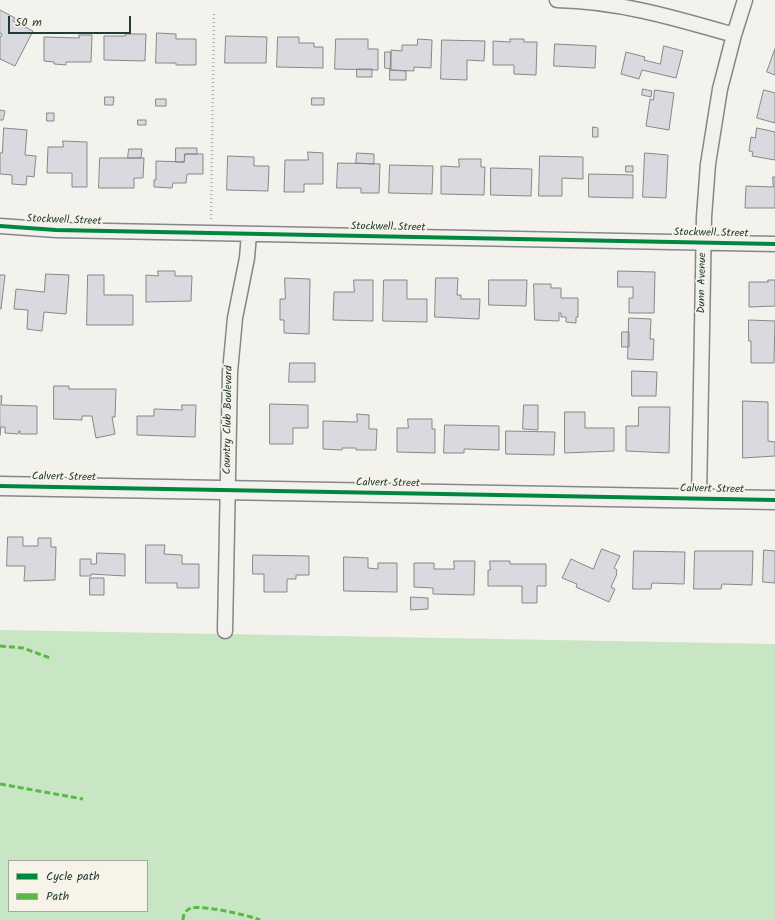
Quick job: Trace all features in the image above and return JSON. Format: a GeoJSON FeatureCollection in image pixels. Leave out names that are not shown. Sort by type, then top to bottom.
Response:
{"type":"FeatureCollection","features":[{"type":"Feature","properties":{"kind":"street"},"geometry":{"type":"LineString","coordinates":[[556,0],[602,3],[632,8],[662,14],[734,35]]}},
{"type":"Feature","properties":{"kind":"street","name":"Dunn Avenue"},"geometry":{"type":"LineString","coordinates":[[699,499],[706,187],[711,138],[720,89],[745,0]]}},
{"type":"Feature","properties":{"kind":"street","name":"Stockwell Street"},"geometry":{"type":"LineString","coordinates":[[0,226],[56,230],[775,244]]}},
{"type":"Feature","properties":{"kind":"street","name":"Country Club Boulevard"},"geometry":{"type":"LineString","coordinates":[[225,631],[232,335],[247,258],[249,234]]}},
{"type":"Feature","properties":{"kind":"street","name":"Calvert Street"},"geometry":{"type":"LineString","coordinates":[[0,486],[775,500]]}},
{"type":"Feature","properties":{"kind":"path"},"geometry":{"type":"LineString","coordinates":[[210,233],[214,11]]}},
{"type":"Feature","properties":{"kind":"green space"},"geometry":{"type":"Polygon","coordinates":[[[0,630],[775,644],[775,920],[0,920],[0,630]]]}},
{"type":"Feature","properties":{"kind":"building"},"geometry":{"type":"Polygon","coordinates":[[[0,10],[15,18],[13,21],[33,31],[15,66],[0,59],[0,38],[2,34],[0,33],[0,10]]]}},
{"type":"Feature","properties":{"kind":"building"},"geometry":{"type":"Polygon","coordinates":[[[157,33],[176,34],[176,39],[196,39],[196,65],[156,63],[157,33]]]}},
{"type":"Feature","properties":{"kind":"building"},"geometry":{"type":"Polygon","coordinates":[[[126,34],[146,34],[145,61],[104,60],[104,36],[125,36],[126,34]]]}},
{"type":"Feature","properties":{"kind":"building"},"geometry":{"type":"Polygon","coordinates":[[[79,35],[92,35],[91,62],[66,62],[66,65],[44,61],[44,37],[79,38],[79,35]]]}},
{"type":"Feature","properties":{"kind":"building"},"geometry":{"type":"Polygon","coordinates":[[[226,36],[267,37],[266,63],[225,63],[226,36]]]}},
{"type":"Feature","properties":{"kind":"building"},"geometry":{"type":"Polygon","coordinates":[[[278,37],[299,37],[299,43],[314,43],[314,47],[323,47],[323,68],[277,67],[278,37]]]}},
{"type":"Feature","properties":{"kind":"building"},"geometry":{"type":"Polygon","coordinates":[[[336,39],[368,39],[368,49],[378,49],[378,70],[335,69],[336,39]]]}},
{"type":"Feature","properties":{"kind":"building"},"geometry":{"type":"Polygon","coordinates":[[[418,39],[432,40],[431,68],[414,67],[414,71],[390,70],[391,50],[402,51],[402,45],[417,45],[418,39]]]}},
{"type":"Feature","properties":{"kind":"building"},"geometry":{"type":"Polygon","coordinates":[[[510,39],[524,39],[524,42],[537,42],[536,75],[514,74],[514,65],[493,65],[493,41],[510,42],[510,39]]]}},
{"type":"Feature","properties":{"kind":"building"},"geometry":{"type":"Polygon","coordinates":[[[442,40],[485,41],[484,61],[467,60],[467,80],[441,79],[442,40]]]}},
{"type":"Feature","properties":{"kind":"building"},"geometry":{"type":"Polygon","coordinates":[[[555,44],[596,46],[595,68],[554,66],[555,44]]]}},
{"type":"Feature","properties":{"kind":"building"},"geometry":{"type":"Polygon","coordinates":[[[664,46],[683,51],[676,78],[642,70],[639,79],[621,74],[626,52],[645,57],[644,60],[660,64],[664,46]]]}},
{"type":"Feature","properties":{"kind":"building"},"geometry":{"type":"Polygon","coordinates":[[[775,49],[775,75],[767,72],[775,49]]]}},
{"type":"Feature","properties":{"kind":"building"},"geometry":{"type":"Polygon","coordinates":[[[385,52],[391,52],[391,69],[385,68],[385,52]]]}},
{"type":"Feature","properties":{"kind":"building"},"geometry":{"type":"Polygon","coordinates":[[[357,69],[372,69],[372,77],[357,77],[357,69]]]}},
{"type":"Feature","properties":{"kind":"building"},"geometry":{"type":"Polygon","coordinates":[[[390,70],[406,71],[406,80],[390,80],[390,70]]]}},
{"type":"Feature","properties":{"kind":"building"},"geometry":{"type":"Polygon","coordinates":[[[643,89],[652,91],[651,97],[642,95],[643,89]]]}},
{"type":"Feature","properties":{"kind":"building"},"geometry":{"type":"Polygon","coordinates":[[[655,90],[674,93],[669,130],[646,126],[650,99],[653,100],[655,90]]]}},
{"type":"Feature","properties":{"kind":"building"},"geometry":{"type":"Polygon","coordinates":[[[764,90],[775,93],[775,123],[757,118],[764,90]]]}},
{"type":"Feature","properties":{"kind":"building"},"geometry":{"type":"Polygon","coordinates":[[[105,97],[114,97],[113,105],[105,105],[105,97]]]}},
{"type":"Feature","properties":{"kind":"building"},"geometry":{"type":"Polygon","coordinates":[[[312,98],[324,98],[324,105],[312,105],[312,98]]]}},
{"type":"Feature","properties":{"kind":"building"},"geometry":{"type":"Polygon","coordinates":[[[156,99],[166,99],[166,106],[156,106],[156,99]]]}},
{"type":"Feature","properties":{"kind":"building"},"geometry":{"type":"Polygon","coordinates":[[[0,110],[5,111],[3,120],[0,120],[0,110]]]}},
{"type":"Feature","properties":{"kind":"building"},"geometry":{"type":"Polygon","coordinates":[[[47,113],[54,113],[54,121],[47,121],[47,113]]]}},
{"type":"Feature","properties":{"kind":"building"},"geometry":{"type":"Polygon","coordinates":[[[138,120],[146,120],[146,125],[138,125],[138,120]]]}},
{"type":"Feature","properties":{"kind":"building"},"geometry":{"type":"Polygon","coordinates":[[[593,127],[598,128],[598,137],[593,137],[593,127]]]}},
{"type":"Feature","properties":{"kind":"building"},"geometry":{"type":"Polygon","coordinates":[[[4,128],[27,130],[25,155],[36,156],[34,177],[27,176],[26,185],[12,184],[12,175],[0,174],[0,153],[2,153],[4,128]]]}},
{"type":"Feature","properties":{"kind":"building"},"geometry":{"type":"Polygon","coordinates":[[[757,128],[775,132],[775,160],[752,156],[753,152],[749,151],[751,137],[755,138],[757,128]]]}},
{"type":"Feature","properties":{"kind":"building"},"geometry":{"type":"Polygon","coordinates":[[[63,141],[87,142],[87,187],[72,187],[72,173],[47,173],[48,147],[63,147],[63,141]]]}},
{"type":"Feature","properties":{"kind":"building"},"geometry":{"type":"Polygon","coordinates":[[[176,148],[197,148],[197,154],[185,154],[184,162],[176,162],[176,148]]]}},
{"type":"Feature","properties":{"kind":"building"},"geometry":{"type":"Polygon","coordinates":[[[129,149],[142,149],[141,158],[128,158],[129,149]]]}},
{"type":"Feature","properties":{"kind":"building"},"geometry":{"type":"Polygon","coordinates":[[[308,152],[323,153],[323,184],[304,184],[304,192],[284,192],[285,160],[308,160],[308,152]]]}},
{"type":"Feature","properties":{"kind":"building"},"geometry":{"type":"Polygon","coordinates":[[[357,153],[374,154],[374,164],[356,163],[357,153]]]}},
{"type":"Feature","properties":{"kind":"building"},"geometry":{"type":"Polygon","coordinates":[[[645,153],[668,155],[666,198],[643,197],[645,153]]]}},
{"type":"Feature","properties":{"kind":"building"},"geometry":{"type":"Polygon","coordinates":[[[185,154],[203,154],[203,174],[187,174],[186,183],[173,183],[172,188],[154,187],[154,180],[156,180],[156,161],[184,162],[185,154]]]}},
{"type":"Feature","properties":{"kind":"building"},"geometry":{"type":"Polygon","coordinates":[[[228,156],[254,157],[254,166],[269,166],[268,191],[227,190],[228,156]]]}},
{"type":"Feature","properties":{"kind":"building"},"geometry":{"type":"Polygon","coordinates":[[[540,156],[583,157],[583,179],[562,178],[562,196],[539,196],[540,156]]]}},
{"type":"Feature","properties":{"kind":"building"},"geometry":{"type":"Polygon","coordinates":[[[100,158],[144,158],[143,178],[134,178],[134,188],[99,188],[100,158]]]}},
{"type":"Feature","properties":{"kind":"building"},"geometry":{"type":"Polygon","coordinates":[[[459,159],[481,159],[481,167],[485,167],[484,195],[441,194],[441,166],[459,167],[459,159]]]}},
{"type":"Feature","properties":{"kind":"building"},"geometry":{"type":"Polygon","coordinates":[[[338,163],[380,164],[379,193],[361,193],[361,188],[337,188],[338,163]]]}},
{"type":"Feature","properties":{"kind":"building"},"geometry":{"type":"Polygon","coordinates":[[[390,165],[433,166],[432,194],[389,193],[390,165]]]}},
{"type":"Feature","properties":{"kind":"building"},"geometry":{"type":"Polygon","coordinates":[[[626,166],[633,166],[633,172],[626,172],[626,166]]]}},
{"type":"Feature","properties":{"kind":"building"},"geometry":{"type":"Polygon","coordinates":[[[491,168],[532,169],[531,196],[491,195],[491,168]]]}},
{"type":"Feature","properties":{"kind":"building"},"geometry":{"type":"Polygon","coordinates":[[[589,174],[633,175],[633,198],[589,197],[589,174]]]}},
{"type":"Feature","properties":{"kind":"building"},"geometry":{"type":"Polygon","coordinates":[[[773,177],[775,177],[775,208],[745,208],[746,186],[773,187],[773,177]]]}},
{"type":"Feature","properties":{"kind":"building"},"geometry":{"type":"Polygon","coordinates":[[[158,271],[175,271],[175,276],[192,276],[191,301],[146,302],[146,275],[158,276],[158,271]]]}},
{"type":"Feature","properties":{"kind":"building"},"geometry":{"type":"Polygon","coordinates":[[[618,271],[655,272],[654,313],[629,313],[629,298],[633,298],[633,287],[618,287],[618,271]]]}},
{"type":"Feature","properties":{"kind":"building"},"geometry":{"type":"Polygon","coordinates":[[[46,274],[69,275],[66,314],[44,312],[42,331],[27,329],[28,310],[14,309],[16,289],[44,292],[46,274]]]}},
{"type":"Feature","properties":{"kind":"building"},"geometry":{"type":"Polygon","coordinates":[[[0,275],[5,275],[1,309],[0,309],[0,275]]]}},
{"type":"Feature","properties":{"kind":"building"},"geometry":{"type":"Polygon","coordinates":[[[88,275],[104,275],[104,295],[133,295],[133,325],[87,325],[88,275]]]}},
{"type":"Feature","properties":{"kind":"building"},"geometry":{"type":"Polygon","coordinates":[[[285,278],[310,279],[309,334],[284,333],[284,320],[280,320],[280,299],[285,299],[285,278]]]}},
{"type":"Feature","properties":{"kind":"building"},"geometry":{"type":"Polygon","coordinates":[[[436,278],[458,278],[457,295],[461,295],[461,299],[480,299],[479,319],[435,317],[436,278]]]}},
{"type":"Feature","properties":{"kind":"building"},"geometry":{"type":"Polygon","coordinates":[[[354,280],[373,280],[373,321],[333,320],[334,292],[354,292],[354,280]]]}},
{"type":"Feature","properties":{"kind":"building"},"geometry":{"type":"Polygon","coordinates":[[[384,280],[407,280],[407,299],[427,299],[427,322],[383,321],[384,280]]]}},
{"type":"Feature","properties":{"kind":"building"},"geometry":{"type":"Polygon","coordinates":[[[489,280],[527,280],[526,306],[489,305],[489,280]]]}},
{"type":"Feature","properties":{"kind":"building"},"geometry":{"type":"Polygon","coordinates":[[[768,280],[775,280],[775,306],[749,307],[749,282],[768,282],[768,280]]]}},
{"type":"Feature","properties":{"kind":"building"},"geometry":{"type":"Polygon","coordinates":[[[534,284],[551,284],[551,288],[561,288],[561,298],[578,298],[578,317],[576,317],[576,323],[566,322],[566,317],[561,317],[561,313],[559,313],[559,321],[535,320],[534,284]]]}},
{"type":"Feature","properties":{"kind":"building"},"geometry":{"type":"Polygon","coordinates":[[[629,318],[651,319],[650,339],[654,339],[653,360],[628,359],[629,318]]]}},
{"type":"Feature","properties":{"kind":"building"},"geometry":{"type":"Polygon","coordinates":[[[749,320],[775,321],[774,363],[751,363],[749,320]]]}},
{"type":"Feature","properties":{"kind":"building"},"geometry":{"type":"Polygon","coordinates":[[[622,332],[629,332],[629,347],[622,347],[622,332]]]}},
{"type":"Feature","properties":{"kind":"building"},"geometry":{"type":"Polygon","coordinates":[[[290,363],[315,363],[315,382],[289,382],[290,363]]]}},
{"type":"Feature","properties":{"kind":"building"},"geometry":{"type":"Polygon","coordinates":[[[632,371],[657,372],[656,396],[632,396],[632,371]]]}},
{"type":"Feature","properties":{"kind":"building"},"geometry":{"type":"Polygon","coordinates":[[[54,386],[69,386],[69,389],[116,389],[115,417],[112,417],[115,434],[96,438],[92,416],[82,416],[82,420],[54,419],[54,386]]]}},
{"type":"Feature","properties":{"kind":"building"},"geometry":{"type":"Polygon","coordinates":[[[0,396],[2,396],[1,405],[37,406],[37,434],[20,434],[20,431],[18,434],[5,433],[5,427],[1,427],[0,435],[0,396]]]}},
{"type":"Feature","properties":{"kind":"building"},"geometry":{"type":"Polygon","coordinates":[[[743,401],[768,402],[768,441],[775,442],[775,456],[743,458],[743,401]]]}},
{"type":"Feature","properties":{"kind":"building"},"geometry":{"type":"Polygon","coordinates":[[[270,404],[308,405],[308,428],[293,428],[293,444],[270,444],[270,404]]]}},
{"type":"Feature","properties":{"kind":"building"},"geometry":{"type":"Polygon","coordinates":[[[182,405],[196,405],[195,437],[137,435],[137,416],[154,416],[154,409],[182,410],[182,405]]]}},
{"type":"Feature","properties":{"kind":"building"},"geometry":{"type":"Polygon","coordinates":[[[524,405],[538,405],[538,430],[523,429],[524,405]]]}},
{"type":"Feature","properties":{"kind":"building"},"geometry":{"type":"Polygon","coordinates":[[[639,407],[670,407],[669,453],[626,451],[626,426],[638,426],[639,407]]]}},
{"type":"Feature","properties":{"kind":"building"},"geometry":{"type":"Polygon","coordinates":[[[565,412],[585,412],[585,428],[614,428],[614,451],[565,453],[565,412]]]}},
{"type":"Feature","properties":{"kind":"building"},"geometry":{"type":"Polygon","coordinates":[[[357,414],[369,415],[369,429],[377,429],[376,450],[356,450],[356,448],[342,448],[342,450],[323,449],[323,421],[357,422],[357,414]]]}},
{"type":"Feature","properties":{"kind":"building"},"geometry":{"type":"Polygon","coordinates":[[[408,419],[432,419],[432,429],[435,429],[435,453],[397,452],[397,428],[408,428],[408,419]]]}},
{"type":"Feature","properties":{"kind":"building"},"geometry":{"type":"Polygon","coordinates":[[[445,425],[499,426],[499,450],[464,449],[464,453],[444,453],[445,425]]]}},
{"type":"Feature","properties":{"kind":"building"},"geometry":{"type":"Polygon","coordinates":[[[506,431],[555,432],[554,455],[506,454],[506,431]]]}},
{"type":"Feature","properties":{"kind":"building"},"geometry":{"type":"Polygon","coordinates":[[[8,537],[23,537],[23,546],[38,546],[38,538],[51,538],[51,547],[56,547],[55,580],[24,581],[25,566],[7,566],[8,537]]]}},
{"type":"Feature","properties":{"kind":"building"},"geometry":{"type":"Polygon","coordinates":[[[146,545],[165,545],[164,554],[182,555],[182,564],[199,564],[199,588],[177,588],[177,583],[146,583],[146,545]]]}},
{"type":"Feature","properties":{"kind":"building"},"geometry":{"type":"Polygon","coordinates":[[[602,549],[620,556],[614,568],[617,570],[617,574],[611,587],[615,589],[609,602],[576,587],[577,584],[562,578],[571,559],[593,569],[602,549]]]}},
{"type":"Feature","properties":{"kind":"building"},"geometry":{"type":"Polygon","coordinates":[[[764,550],[775,551],[775,583],[763,582],[764,550]]]}},
{"type":"Feature","properties":{"kind":"building"},"geometry":{"type":"Polygon","coordinates":[[[634,551],[685,552],[684,584],[652,583],[651,589],[633,589],[634,551]]]}},
{"type":"Feature","properties":{"kind":"building"},"geometry":{"type":"Polygon","coordinates":[[[695,551],[753,551],[752,585],[722,584],[721,589],[694,589],[695,551]]]}},
{"type":"Feature","properties":{"kind":"building"},"geometry":{"type":"Polygon","coordinates":[[[97,553],[125,554],[125,576],[91,574],[91,576],[80,576],[80,559],[91,559],[91,564],[96,564],[97,553]]]}},
{"type":"Feature","properties":{"kind":"building"},"geometry":{"type":"Polygon","coordinates":[[[253,555],[309,556],[309,575],[296,575],[296,579],[287,579],[287,592],[264,592],[264,574],[253,574],[253,555]]]}},
{"type":"Feature","properties":{"kind":"building"},"geometry":{"type":"Polygon","coordinates":[[[344,557],[368,558],[368,568],[378,569],[378,563],[397,563],[397,592],[344,591],[344,557]]]}},
{"type":"Feature","properties":{"kind":"building"},"geometry":{"type":"Polygon","coordinates":[[[454,561],[475,561],[474,595],[433,594],[433,588],[414,587],[414,563],[434,563],[434,569],[454,569],[454,561]]]}},
{"type":"Feature","properties":{"kind":"building"},"geometry":{"type":"Polygon","coordinates":[[[490,561],[510,561],[510,564],[546,564],[546,586],[537,586],[537,603],[522,603],[522,586],[488,586],[488,570],[490,570],[490,561]]]}},
{"type":"Feature","properties":{"kind":"building"},"geometry":{"type":"Polygon","coordinates":[[[90,578],[104,578],[104,595],[90,595],[90,578]]]}},
{"type":"Feature","properties":{"kind":"building"},"geometry":{"type":"Polygon","coordinates":[[[411,597],[428,598],[428,609],[411,610],[411,597]]]}},
{"type":"Feature","properties":{"kind":"marked path"},"geometry":{"type":"LineString","coordinates":[[0,646],[23,648],[50,658]]}},
{"type":"Feature","properties":{"kind":"marked path"},"geometry":{"type":"LineString","coordinates":[[0,784],[83,799]]}},
{"type":"Feature","properties":{"kind":"marked path"},"geometry":{"type":"LineString","coordinates":[[183,920],[186,911],[197,907],[226,911],[260,920]]}},
{"type":"Feature","properties":{"kind":"cycle path"},"geometry":{"type":"LineString","coordinates":[[0,226],[56,230],[775,244]]}},
{"type":"Feature","properties":{"kind":"cycle path"},"geometry":{"type":"LineString","coordinates":[[0,486],[775,500]]}}]}
